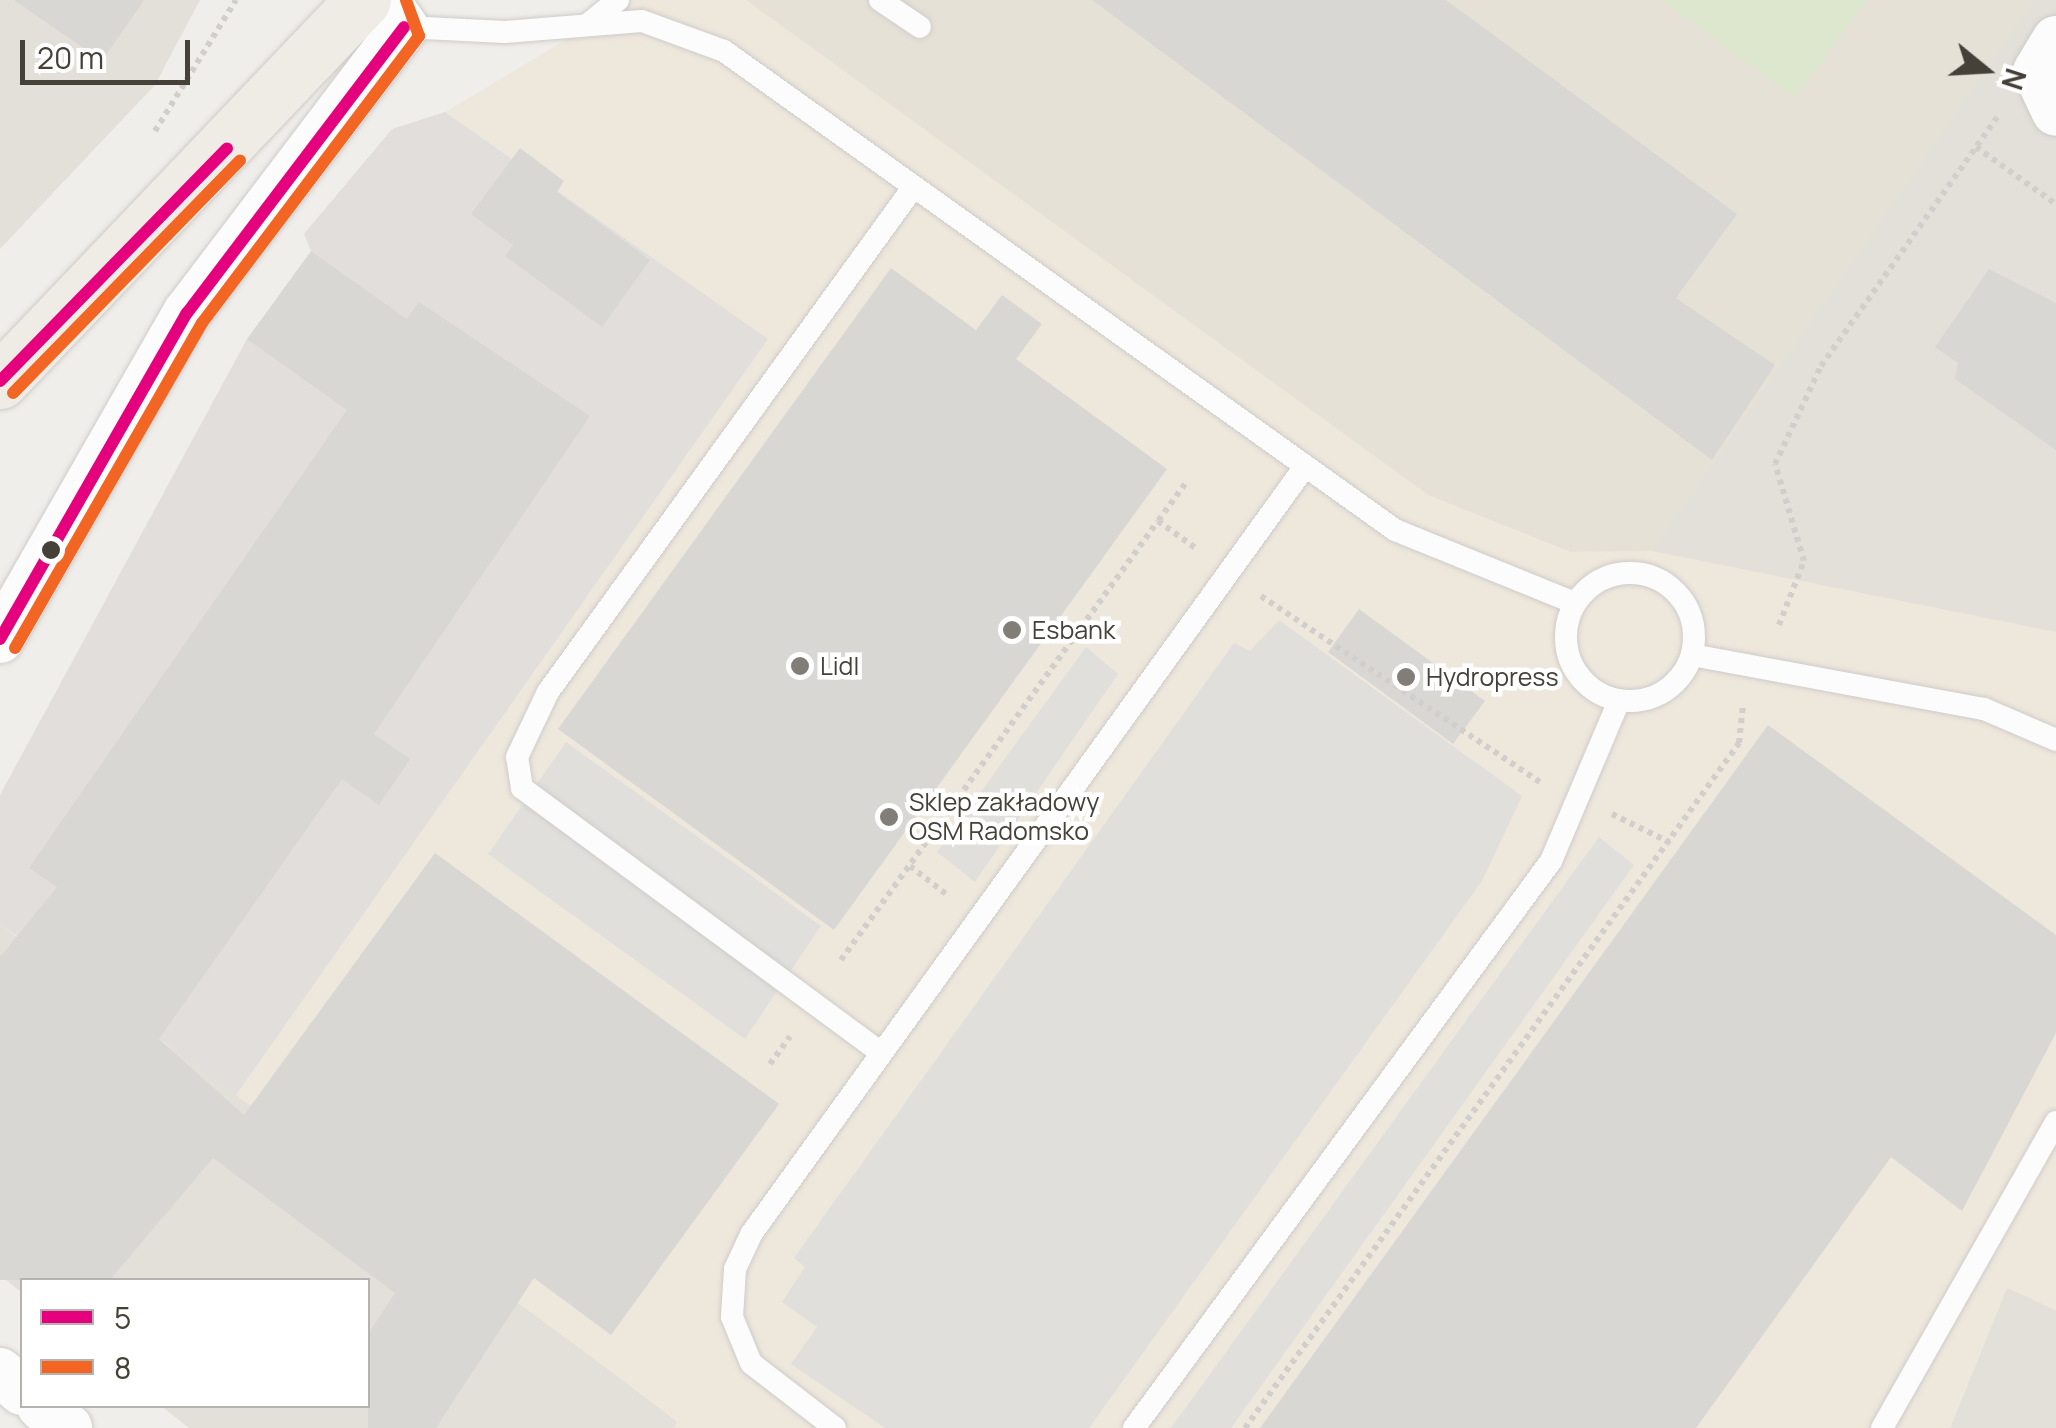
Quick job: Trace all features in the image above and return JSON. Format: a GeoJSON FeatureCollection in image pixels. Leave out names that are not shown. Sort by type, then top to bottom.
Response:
{"type":"FeatureCollection","features":[{"type":"Feature","properties":{"kind":"main road"},"geometry":{"type":"LineString","coordinates":[[0,381],[384,9]]}},
{"type":"Feature","properties":{"kind":"street"},"geometry":{"type":"LineString","coordinates":[[0,639],[187,313],[384,9]]}},
{"type":"Feature","properties":{"kind":"street"},"geometry":{"type":"LineString","coordinates":[[2050,106],[2037,72],[2056,40]]}},
{"type":"Feature","properties":{"kind":"street"},"geometry":{"type":"LineString","coordinates":[[0,1372],[20,1389]]}},
{"type":"Feature","properties":{"kind":"street"},"geometry":{"type":"LineString","coordinates":[[43,1408],[68,1428]]}},
{"type":"Feature","properties":{"kind":"lane"},"geometry":{"type":"LineString","coordinates":[[587,25],[618,0]]}},
{"type":"Feature","properties":{"kind":"lane"},"geometry":{"type":"LineString","coordinates":[[880,0],[920,27]]}},
{"type":"Feature","properties":{"kind":"lane"},"geometry":{"type":"LineString","coordinates":[[384,9],[587,25],[642,21],[724,51],[1395,530],[1575,603]]}},
{"type":"Feature","properties":{"kind":"lane"},"geometry":{"type":"LineString","coordinates":[[880,1052],[522,788],[517,757],[548,692],[912,188]]}},
{"type":"Feature","properties":{"kind":"lane"},"geometry":{"type":"LineString","coordinates":[[835,1428],[751,1362],[732,1318],[735,1269],[880,1052],[1304,468]]}},
{"type":"Feature","properties":{"kind":"lane"},"geometry":{"type":"LineString","coordinates":[[1626,571],[1657,578],[1682,596],[1694,625],[1692,656],[1676,682],[1649,699],[1619,701],[1590,688],[1571,664],[1565,633],[1575,603],[1626,571]]}},
{"type":"Feature","properties":{"kind":"lane"},"geometry":{"type":"LineString","coordinates":[[1692,656],[1984,709],[2056,740]]}},
{"type":"Feature","properties":{"kind":"lane"},"geometry":{"type":"LineString","coordinates":[[1134,1428],[1542,874],[1619,701]]}},
{"type":"Feature","properties":{"kind":"lane"},"geometry":{"type":"LineString","coordinates":[[1882,1428],[2056,1122]]}},
{"type":"Feature","properties":{"kind":"path"},"geometry":{"type":"LineString","coordinates":[[1779,625],[1804,562],[1775,464],[1821,366],[2005,108],[2050,106]]}},
{"type":"Feature","properties":{"kind":"path"},"geometry":{"type":"LineString","coordinates":[[1976,147],[2056,204]]}},
{"type":"Feature","properties":{"kind":"path"},"geometry":{"type":"LineString","coordinates":[[841,960],[1185,484]]}},
{"type":"Feature","properties":{"kind":"path"},"geometry":{"type":"LineString","coordinates":[[1158,521],[1210,559]]}},
{"type":"Feature","properties":{"kind":"path"},"geometry":{"type":"LineString","coordinates":[[1248,586],[1544,785]]}},
{"type":"Feature","properties":{"kind":"path"},"geometry":{"type":"LineString","coordinates":[[1245,1428],[1670,842],[1738,743],[1743,707]]}},
{"type":"Feature","properties":{"kind":"path"},"geometry":{"type":"LineString","coordinates":[[1606,812],[1670,842]]}},
{"type":"Feature","properties":{"kind":"path"},"geometry":{"type":"LineString","coordinates":[[910,866],[959,904]]}},
{"type":"Feature","properties":{"kind":"path"},"geometry":{"type":"LineString","coordinates":[[770,1064],[793,1031]]}},
{"type":"Feature","properties":{"kind":"shaded area"},"geometry":{"type":"Polygon","coordinates":[[[0,0],[200,0],[155,85],[0,249],[0,0]]]}},
{"type":"Feature","properties":{"kind":"shaded area"},"geometry":{"type":"Polygon","coordinates":[[[633,0],[746,0],[1428,495],[1569,552],[1652,551],[2056,632],[2056,1310],[2007,1288],[1950,1428],[674,1428],[678,1421],[236,1095],[767,339],[445,112],[633,0]]]}},
{"type":"Feature","properties":{"kind":"shaded area"},"geometry":{"type":"Polygon","coordinates":[[[746,0],[2056,0],[2056,645],[1602,545],[1092,248],[746,0]]]}},
{"type":"Feature","properties":{"kind":"shaded area"},"geometry":{"type":"Polygon","coordinates":[[[746,0],[2034,0],[1652,551],[1570,552],[1428,495],[746,0]]]}},
{"type":"Feature","properties":{"kind":"shaded area"},"geometry":{"type":"Polygon","coordinates":[[[445,112],[768,339],[236,1095],[0,924],[0,795],[247,339],[381,301],[311,251],[304,234],[392,129],[445,112]]]}},
{"type":"Feature","properties":{"kind":"shaded area"},"geometry":{"type":"Polygon","coordinates":[[[1279,620],[1522,796],[1482,881],[1089,1428],[885,1428],[791,1364],[817,1327],[782,1302],[805,1267],[794,1258],[1234,643],[1250,651],[1279,620]]]}},
{"type":"Feature","properties":{"kind":"shaded area"},"geometry":{"type":"Polygon","coordinates":[[[1086,647],[1118,674],[975,882],[937,852],[1086,647]]]}},
{"type":"Feature","properties":{"kind":"shaded area"},"geometry":{"type":"Polygon","coordinates":[[[566,742],[821,926],[745,1039],[488,854],[566,742]]]}},
{"type":"Feature","properties":{"kind":"shaded area"},"geometry":{"type":"Polygon","coordinates":[[[1599,837],[1634,865],[1231,1428],[1171,1428],[1599,837]]]}},
{"type":"Feature","properties":{"kind":"shaded area"},"geometry":{"type":"Polygon","coordinates":[[[0,924],[123,1020],[226,1080],[678,1422],[674,1428],[189,1428],[164,1408],[370,1408],[370,1278],[20,1278],[20,1291],[0,1275],[0,924]]]}},
{"type":"Feature","properties":{"kind":"shaded area"},"geometry":{"type":"Polygon","coordinates":[[[2007,1287],[2056,1310],[2056,1428],[1950,1428],[2007,1287]]]}},
{"type":"Feature","properties":{"kind":"green space"},"geometry":{"type":"Polygon","coordinates":[[[1662,0],[1867,0],[1795,98],[1662,0]]]}},
{"type":"Feature","properties":{"kind":"building"},"geometry":{"type":"Polygon","coordinates":[[[14,0],[144,0],[102,61],[14,0]]]}},
{"type":"Feature","properties":{"kind":"building"},"geometry":{"type":"Polygon","coordinates":[[[1092,0],[1446,0],[1737,214],[1676,298],[1775,365],[1712,460],[1092,0]]]}},
{"type":"Feature","properties":{"kind":"building"},"geometry":{"type":"Polygon","coordinates":[[[520,148],[564,181],[557,192],[650,260],[602,327],[505,256],[513,245],[471,214],[520,148]]]}},
{"type":"Feature","properties":{"kind":"building"},"geometry":{"type":"Polygon","coordinates":[[[311,251],[407,319],[419,302],[590,416],[374,734],[410,759],[379,805],[342,779],[159,1039],[244,1115],[435,853],[779,1104],[611,1335],[534,1278],[436,1428],[368,1428],[370,1331],[395,1293],[213,1158],[112,1278],[0,1280],[0,957],[57,887],[29,868],[347,410],[247,339],[311,251]]]}},
{"type":"Feature","properties":{"kind":"building"},"geometry":{"type":"Polygon","coordinates":[[[891,268],[976,330],[1002,295],[1042,324],[1016,359],[1167,469],[834,930],[558,729],[891,268]]]}},
{"type":"Feature","properties":{"kind":"building"},"geometry":{"type":"Polygon","coordinates":[[[1989,269],[2056,303],[2056,450],[1955,379],[1958,363],[1935,347],[1989,269]]]}},
{"type":"Feature","properties":{"kind":"building","name":"Hydropress"},"geometry":{"type":"Polygon","coordinates":[[[1359,609],[1485,701],[1453,744],[1328,652],[1359,609]]]}},
{"type":"Feature","properties":{"kind":"building"},"geometry":{"type":"Polygon","coordinates":[[[1768,725],[2056,935],[2056,1033],[1962,1211],[1891,1157],[1696,1428],[1260,1428],[1768,725]]]}},
{"type":"Feature","properties":{"kind":"transit line","name":"8"},"geometry":{"type":"LineString","coordinates":[[15,648],[202,323],[419,36],[406,0]]}},
{"type":"Feature","properties":{"kind":"transit line","name":"5"},"geometry":{"type":"LineString","coordinates":[[0,639],[187,313],[404,27]]}},
{"type":"Feature","properties":{"kind":"transit line","name":"5"},"geometry":{"type":"LineString","coordinates":[[0,381],[227,148]]}},
{"type":"Feature","properties":{"kind":"transit line","name":"8"},"geometry":{"type":"LineString","coordinates":[[13,393],[240,160]]}},
{"type":"Feature","properties":{"kind":"place","name":"Esbank"},"geometry":{"type":"Point","coordinates":[1012,630]}},
{"type":"Feature","properties":{"kind":"place","name":"Lidl"},"geometry":{"type":"Point","coordinates":[800,666]}},
{"type":"Feature","properties":{"kind":"place","name":"Hydropress"},"geometry":{"type":"Point","coordinates":[1406,677]}},
{"type":"Feature","properties":{"kind":"place","name":"Sklep zakładowy OSM Radomsko"},"geometry":{"type":"Point","coordinates":[889,817]}}]}
